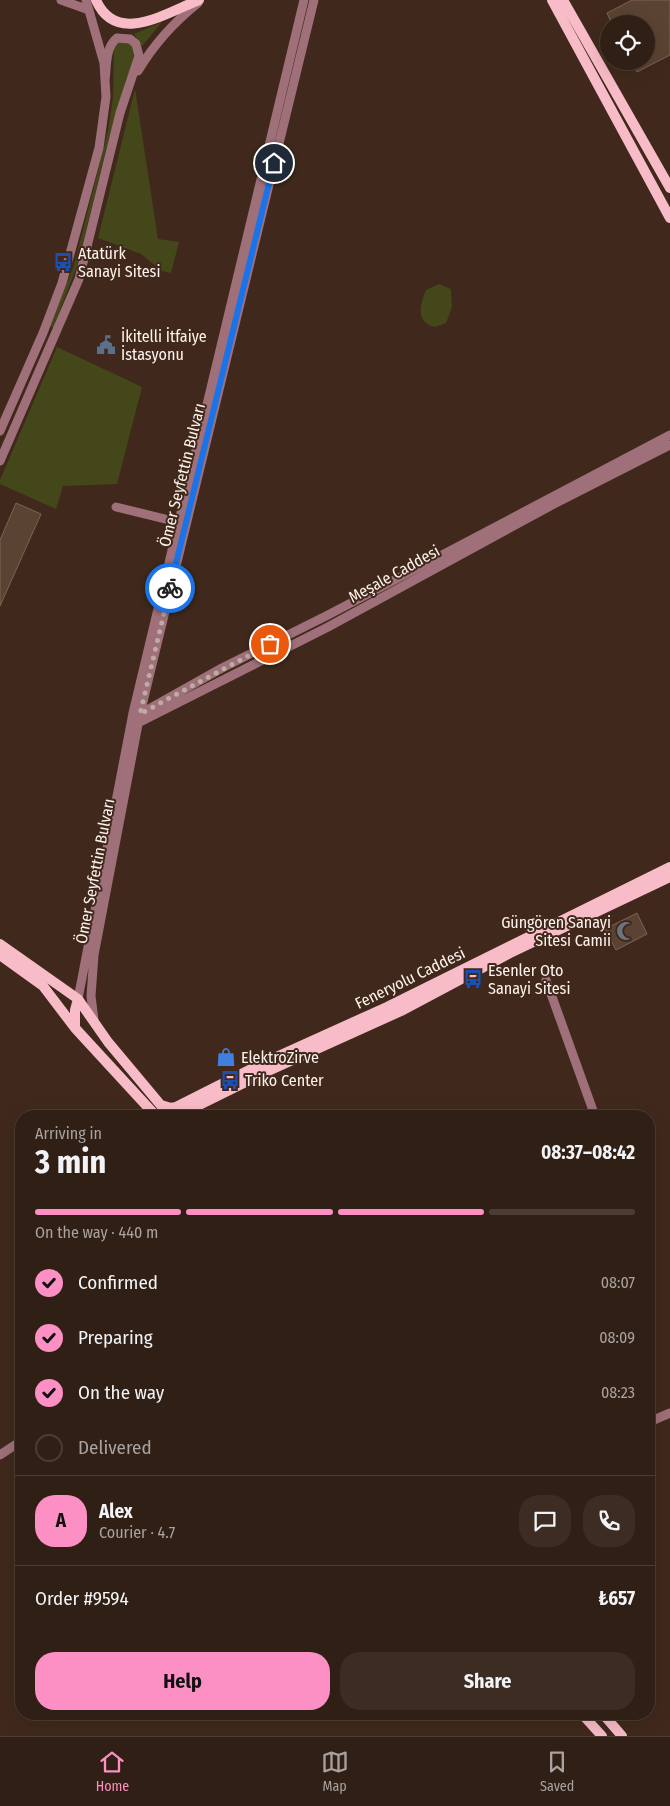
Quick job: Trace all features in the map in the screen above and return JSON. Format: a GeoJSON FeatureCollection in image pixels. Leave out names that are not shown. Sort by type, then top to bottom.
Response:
{"type":"FeatureCollection","features":[{"type":"Feature","properties":{"kind":"main road"},"geometry":{"type":"LineString","coordinates":[[96,0],[106,16],[116,23],[130,25],[143,22],[200,0]]}},
{"type":"Feature","properties":{"kind":"main road"},"geometry":{"type":"LineString","coordinates":[[552,0],[670,218]]}},
{"type":"Feature","properties":{"kind":"main road"},"geometry":{"type":"LineString","coordinates":[[563,0],[670,188]]}},
{"type":"Feature","properties":{"kind":"main road","name":"Feneryolu Caddesi"},"geometry":{"type":"LineString","coordinates":[[161,1105],[171,1108],[176,1107],[263,1063],[387,1007],[670,867]]}},
{"type":"Feature","properties":{"kind":"main road","name":"Feneryolu Caddesi"},"geometry":{"type":"LineString","coordinates":[[193,1110],[266,1072],[401,1011],[510,953],[670,877]]}},
{"type":"Feature","properties":{"kind":"main road"},"geometry":{"type":"LineString","coordinates":[[0,944],[78,999],[164,1110]]}},
{"type":"Feature","properties":{"kind":"main road"},"geometry":{"type":"LineString","coordinates":[[0,955],[43,986],[75,1028],[150,1110]]}},
{"type":"Feature","properties":{"kind":"main road"},"geometry":{"type":"LineString","coordinates":[[75,1028],[75,1010],[78,999]]}},
{"type":"Feature","properties":{"kind":"main road"},"geometry":{"type":"LineString","coordinates":[[75,1028],[84,1034],[90,1031],[94,1020]]}},
{"type":"Feature","properties":{"kind":"main road"},"geometry":{"type":"LineString","coordinates":[[97,1052],[95,1038],[100,1036],[106,1037]]}},
{"type":"Feature","properties":{"kind":"main road"},"geometry":{"type":"LineString","coordinates":[[587,1720],[602,1736]]}},
{"type":"Feature","properties":{"kind":"main road"},"geometry":{"type":"LineString","coordinates":[[607,1720],[622,1736]]}},
{"type":"Feature","properties":{"kind":"street"},"geometry":{"type":"LineString","coordinates":[[61,0],[89,10]]}},
{"type":"Feature","properties":{"kind":"street"},"geometry":{"type":"LineString","coordinates":[[86,0],[104,64],[106,80]]}},
{"type":"Feature","properties":{"kind":"street"},"geometry":{"type":"LineString","coordinates":[[131,82],[151,48],[179,18],[200,0]]}},
{"type":"Feature","properties":{"kind":"street","name":"Ömer Seyfettin Bulvarı"},"geometry":{"type":"LineString","coordinates":[[78,999],[137,714],[288,84],[304,0]]}},
{"type":"Feature","properties":{"kind":"street","name":"Ömer Seyfettin Bulvarı"},"geometry":{"type":"LineString","coordinates":[[288,84],[314,0]]}},
{"type":"Feature","properties":{"kind":"street"},"geometry":{"type":"LineString","coordinates":[[0,431],[43,333],[73,249],[99,148],[106,97],[109,48],[117,38],[124,38],[136,44],[138,50],[131,82],[120,112],[79,279],[0,461]]}},
{"type":"Feature","properties":{"kind":"street","name":"Meşale Caddesi"},"geometry":{"type":"LineString","coordinates":[[137,714],[670,435]]}},
{"type":"Feature","properties":{"kind":"street","name":"Meşale Caddesi"},"geometry":{"type":"LineString","coordinates":[[135,724],[328,628],[552,505],[670,445]]}},
{"type":"Feature","properties":{"kind":"street"},"geometry":{"type":"LineString","coordinates":[[116,507],[165,519]]}},
{"type":"Feature","properties":{"kind":"street","name":"Ömer Seyfettin Bulvarı"},"geometry":{"type":"LineString","coordinates":[[94,1020],[90,996],[93,965],[135,724]]}},
{"type":"Feature","properties":{"kind":"street"},"geometry":{"type":"LineString","coordinates":[[546,980],[593,1110]]}},
{"type":"Feature","properties":{"kind":"street"},"geometry":{"type":"LineString","coordinates":[[655,1419],[670,1413]]}},
{"type":"Feature","properties":{"kind":"street"},"geometry":{"type":"LineString","coordinates":[[0,1455],[15,1445]]}},
{"type":"Feature","properties":{"kind":"green space"},"geometry":{"type":"Polygon","coordinates":[[[162,22],[142,46],[134,34],[162,22]]]}},
{"type":"Feature","properties":{"kind":"green space"},"geometry":{"type":"Polygon","coordinates":[[[124,40],[134,47],[135,60],[128,75],[110,134],[77,266],[53,328],[50,326],[74,265],[108,131],[113,98],[114,45],[124,40]]]}},
{"type":"Feature","properties":{"kind":"green space"},"geometry":{"type":"Polygon","coordinates":[[[135,89],[158,239],[179,242],[171,273],[162,271],[141,254],[98,238],[135,89]]]}},
{"type":"Feature","properties":{"kind":"green space"},"geometry":{"type":"Polygon","coordinates":[[[439,284],[451,289],[452,307],[446,323],[435,327],[424,322],[421,307],[426,290],[439,284]]]}},
{"type":"Feature","properties":{"kind":"green space"},"geometry":{"type":"Polygon","coordinates":[[[57,347],[142,387],[117,484],[63,486],[56,509],[0,484],[0,480],[57,347]]]}},
{"type":"Feature","properties":{"kind":"building"},"geometry":{"type":"Polygon","coordinates":[[[632,0],[670,0],[670,55],[655,63],[655,15],[608,15],[607,13],[632,0]]]}},
{"type":"Feature","properties":{"kind":"building"},"geometry":{"type":"Polygon","coordinates":[[[16,503],[41,514],[0,606],[0,540],[16,503]]]}},
{"type":"Feature","properties":{"kind":"building","name":"Güngören Sanayi Sitesi Camii"},"geometry":{"type":"Polygon","coordinates":[[[637,913],[647,934],[616,950],[605,929],[637,913]]]}},
{"type":"Feature","properties":{"kind":"way so far"},"geometry":{"type":"LineString","coordinates":[[170,588],[140,714],[222,668],[270,644]]}},
{"type":"Feature","properties":{"kind":"place","name":"Atatürk Sanayi Sitesi"},"geometry":{"type":"Point","coordinates":[63,262]}},
{"type":"Feature","properties":{"kind":"place","name":"İkitelli İtfaiye İstasyonu"},"geometry":{"type":"Point","coordinates":[106,345]}},
{"type":"Feature","properties":{"kind":"place","name":"Güngören Sanayi Sitesi Camii"},"geometry":{"type":"Point","coordinates":[626,931]}},
{"type":"Feature","properties":{"kind":"place","name":"Esenler Oto Sanayi Sitesi"},"geometry":{"type":"Point","coordinates":[473,979]}},
{"type":"Feature","properties":{"kind":"place","name":"ElektroZirve"},"geometry":{"type":"Point","coordinates":[226,1057]}},
{"type":"Feature","properties":{"kind":"place","name":"Triko Center"},"geometry":{"type":"Point","coordinates":[230,1080]}},
{"type":"Feature","properties":{"kind":"route"},"geometry":{"type":"LineString","coordinates":[[170,588],[274,163]]}}]}
